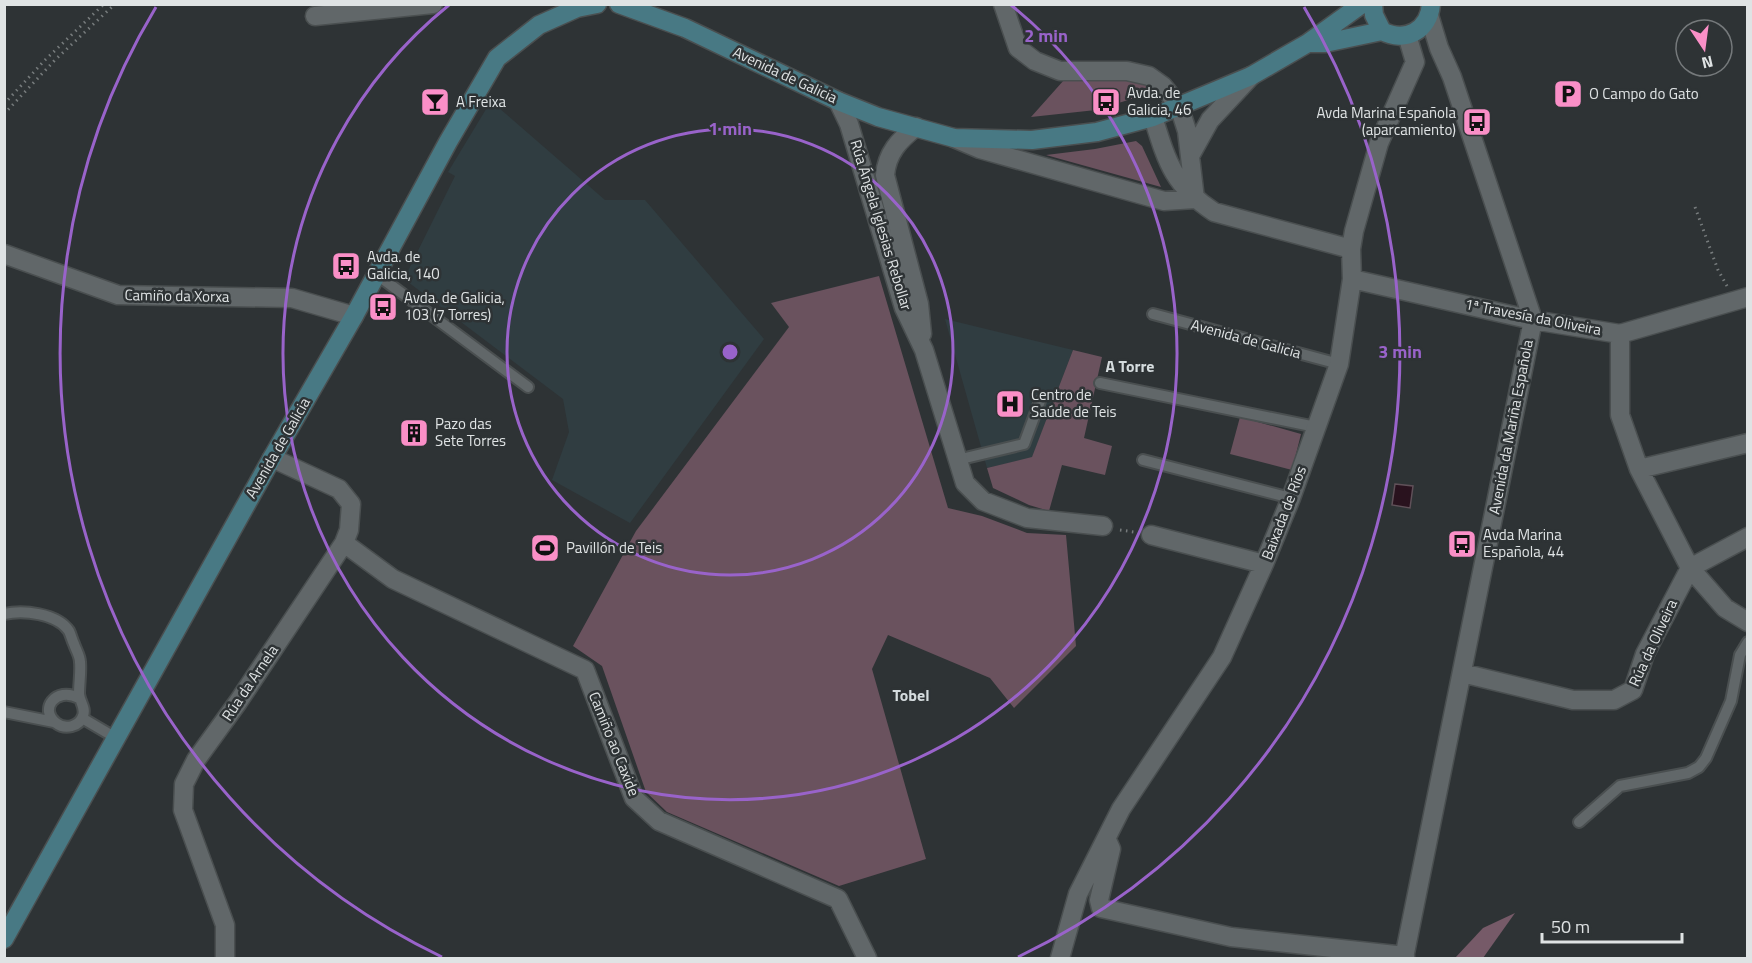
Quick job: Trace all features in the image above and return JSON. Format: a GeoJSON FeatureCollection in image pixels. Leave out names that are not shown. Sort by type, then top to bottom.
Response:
{"type":"FeatureCollection","features":[{"type":"Feature","properties":{"kind":"main road","name":"Avenida de Galicia"},"geometry":{"type":"LineString","coordinates":[[4,939],[497,58],[539,25],[578,8],[597,4]]}},
{"type":"Feature","properties":{"kind":"main road","name":"Avenida de Galicia"},"geometry":{"type":"LineString","coordinates":[[619,4],[685,28],[838,101],[878,117],[954,138],[1032,140],[1097,132],[1153,117],[1251,76],[1308,43],[1362,4]]}},
{"type":"Feature","properties":{"kind":"main road"},"geometry":{"type":"LineString","coordinates":[[1373,4],[1374,15],[1382,31],[1391,35],[1411,34],[1424,25],[1430,10]]}},
{"type":"Feature","properties":{"kind":"main road","name":"Avenida de Galicia"},"geometry":{"type":"LineString","coordinates":[[1308,43],[1325,43],[1382,31]]}},
{"type":"Feature","properties":{"kind":"street"},"geometry":{"type":"LineString","coordinates":[[315,16],[433,4]]}},
{"type":"Feature","properties":{"kind":"street"},"geometry":{"type":"LineString","coordinates":[[1003,4],[1018,48],[1035,61],[1060,71],[1127,71],[1149,75],[1163,86],[1179,106],[1187,131],[1195,199]]}},
{"type":"Feature","properties":{"kind":"street","name":"Avenida da Mariña Española"},"geometry":{"type":"LineString","coordinates":[[1404,957],[1533,320],[1452,77],[1439,48],[1430,10]]}},
{"type":"Feature","properties":{"kind":"street"},"geometry":{"type":"LineString","coordinates":[[1411,34],[1439,48]]}},
{"type":"Feature","properties":{"kind":"street","name":"Baixada de Ríos"},"geometry":{"type":"LineString","coordinates":[[1060,958],[1078,894],[1106,838],[1121,809],[1222,657],[1264,564],[1290,498],[1339,364],[1352,279],[1351,249],[1379,143],[1415,62],[1411,34]]}},
{"type":"Feature","properties":{"kind":"street","name":"Avenida de Galicia"},"geometry":{"type":"LineString","coordinates":[[1190,156],[1210,120],[1251,76]]}},
{"type":"Feature","properties":{"kind":"street","name":"Rúa Ángela Iglesias Rebollar"},"geometry":{"type":"LineString","coordinates":[[838,101],[849,124],[904,308],[924,350],[965,483],[983,501],[1027,518],[1103,526]]}},
{"type":"Feature","properties":{"kind":"street"},"geometry":{"type":"LineString","coordinates":[[1153,117],[1166,160],[1184,188],[1214,212],[1351,249]]}},
{"type":"Feature","properties":{"kind":"street","name":"Rúa Ángela Iglesias Rebollar"},"geometry":{"type":"LineString","coordinates":[[916,127],[900,139],[891,152],[886,164],[885,175],[919,304],[924,350]]}},
{"type":"Feature","properties":{"kind":"street","name":"Avenida de Galicia"},"geometry":{"type":"LineString","coordinates":[[954,138],[980,149],[1164,201],[1195,199]]}},
{"type":"Feature","properties":{"kind":"street","name":"Camiño da Xorxa"},"geometry":{"type":"LineString","coordinates":[[4,254],[118,296],[292,298],[354,316]]}},
{"type":"Feature","properties":{"kind":"street","name":"1ª Travesía da Oliveira"},"geometry":{"type":"LineString","coordinates":[[1352,279],[1533,320],[1620,334],[1741,299]]}},
{"type":"Feature","properties":{"kind":"street"},"geometry":{"type":"LineString","coordinates":[[1620,334],[1620,416],[1639,469],[1690,568],[1725,608],[1748,622]]}},
{"type":"Feature","properties":{"kind":"street"},"geometry":{"type":"LineString","coordinates":[[1639,469],[1748,443]]}},
{"type":"Feature","properties":{"kind":"street","name":"Rúa da Arnela"},"geometry":{"type":"LineString","coordinates":[[225,958],[225,925],[183,810],[184,784],[196,760],[238,702],[344,543],[349,530],[351,504],[339,489],[272,458]]}},
{"type":"Feature","properties":{"kind":"street"},"geometry":{"type":"LineString","coordinates":[[1151,535],[1264,564]]}},
{"type":"Feature","properties":{"kind":"street"},"geometry":{"type":"LineString","coordinates":[[1690,568],[1748,537]]}},
{"type":"Feature","properties":{"kind":"street","name":"Camiño ao Caxide"},"geometry":{"type":"LineString","coordinates":[[344,543],[393,579],[585,670],[634,798],[659,821],[838,899],[867,958]]}},
{"type":"Feature","properties":{"kind":"street","name":"Rúa da Oliveira"},"geometry":{"type":"LineString","coordinates":[[1462,673],[1573,700],[1614,700],[1633,690],[1645,654],[1690,568]]}},
{"type":"Feature","properties":{"kind":"street"},"geometry":{"type":"LineString","coordinates":[[1106,838],[1112,849],[1099,900],[1101,908],[1232,937],[1404,957]]}},
{"type":"Feature","properties":{"kind":"lane"},"geometry":{"type":"LineString","coordinates":[[376,274],[528,387]]}},
{"type":"Feature","properties":{"kind":"lane","name":"Avenida de Galicia"},"geometry":{"type":"LineString","coordinates":[[1153,314],[1339,364]]}},
{"type":"Feature","properties":{"kind":"lane"},"geometry":{"type":"LineString","coordinates":[[1100,383],[1316,427]]}},
{"type":"Feature","properties":{"kind":"lane"},"geometry":{"type":"LineString","coordinates":[[957,460],[1024,444],[1040,401]]}},
{"type":"Feature","properties":{"kind":"lane"},"geometry":{"type":"LineString","coordinates":[[1143,460],[1290,498]]}},
{"type":"Feature","properties":{"kind":"lane"},"geometry":{"type":"LineString","coordinates":[[4,614],[17,612],[53,619],[68,630],[80,660],[79,698],[84,708],[82,718],[74,726],[64,727],[54,722],[4,712]]}},
{"type":"Feature","properties":{"kind":"lane"},"geometry":{"type":"LineString","coordinates":[[1579,822],[1620,786],[1688,773],[1699,766],[1706,758],[1731,701],[1740,655],[1748,642]]}},
{"type":"Feature","properties":{"kind":"lane"},"geometry":{"type":"LineString","coordinates":[[54,722],[50,712],[51,702],[59,694],[70,693],[79,698]]}},
{"type":"Feature","properties":{"kind":"lane"},"geometry":{"type":"LineString","coordinates":[[82,718],[116,738]]}},
{"type":"Feature","properties":{"kind":"path"},"geometry":{"type":"LineString","coordinates":[[4,104],[45,60],[104,4]]}},
{"type":"Feature","properties":{"kind":"path"},"geometry":{"type":"LineString","coordinates":[[4,114],[55,60],[115,4]]}},
{"type":"Feature","properties":{"kind":"path"},"geometry":{"type":"LineString","coordinates":[[1695,207],[1718,270],[1741,299]]}},
{"type":"Feature","properties":{"kind":"path"},"geometry":{"type":"LineString","coordinates":[[1103,526],[1151,535]]}},
{"type":"Feature","properties":{"kind":"shaded area"},"geometry":{"type":"Polygon","coordinates":[[[1088,77],[1144,81],[1154,92],[1096,110],[1031,117],[1064,80],[1088,77]]]}},
{"type":"Feature","properties":{"kind":"shaded area"},"geometry":{"type":"Polygon","coordinates":[[[491,101],[605,200],[645,200],[764,339],[630,523],[552,480],[569,432],[563,399],[404,279],[455,176],[448,172],[491,101]]]}},
{"type":"Feature","properties":{"kind":"shaded area"},"geometry":{"type":"Polygon","coordinates":[[[1136,141],[1142,146],[1161,187],[1046,155],[1095,149],[1136,141]]]}},
{"type":"Feature","properties":{"kind":"shaded area"},"geometry":{"type":"Polygon","coordinates":[[[879,276],[948,508],[982,516],[1027,533],[1066,535],[1076,646],[1014,708],[990,678],[888,635],[872,669],[926,859],[839,886],[667,812],[646,792],[602,666],[573,646],[636,531],[789,327],[771,303],[879,276]]]}},
{"type":"Feature","properties":{"kind":"shaded area","name":"Centro de Saúde de Teis"},"geometry":{"type":"Polygon","coordinates":[[[945,319],[1073,350],[1032,458],[987,468],[945,319]]]}},
{"type":"Feature","properties":{"kind":"shaded area"},"geometry":{"type":"Polygon","coordinates":[[[1073,350],[1102,357],[1084,438],[1112,446],[1105,475],[1062,465],[1049,511],[1029,505],[993,488],[987,468],[1032,457],[1073,350]]]}},
{"type":"Feature","properties":{"kind":"shaded area"},"geometry":{"type":"Polygon","coordinates":[[[1240,417],[1301,434],[1292,470],[1230,454],[1240,417]]]}},
{"type":"Feature","properties":{"kind":"shaded area"},"geometry":{"type":"Polygon","coordinates":[[[1395,484],[1413,486],[1410,508],[1392,505],[1395,484]]]}},
{"type":"Feature","properties":{"kind":"shaded area"},"geometry":{"type":"Polygon","coordinates":[[[1515,913],[1483,958],[1455,958],[1483,928],[1515,913]]]}},
{"type":"Feature","properties":{"kind":"place","name":"O Campo do Gato"},"geometry":{"type":"Point","coordinates":[1568,94]}},
{"type":"Feature","properties":{"kind":"place","name":"A Freixa"},"geometry":{"type":"Point","coordinates":[435,102]}},
{"type":"Feature","properties":{"kind":"place","name":"Avda. de Galicia, 46"},"geometry":{"type":"Point","coordinates":[1106,102]}},
{"type":"Feature","properties":{"kind":"place","name":"Avda Marina Española (aparcamiento)"},"geometry":{"type":"Point","coordinates":[1477,122]}},
{"type":"Feature","properties":{"kind":"place","name":"Avda. de Galicia, 140"},"geometry":{"type":"Point","coordinates":[346,266]}},
{"type":"Feature","properties":{"kind":"place","name":"Avda. de Galicia, 103 (7 Torres)"},"geometry":{"type":"Point","coordinates":[383,307]}},
{"type":"Feature","properties":{"kind":"place","name":"Centro de Saúde de Teis"},"geometry":{"type":"Point","coordinates":[1010,404]}},
{"type":"Feature","properties":{"kind":"place","name":"Pazo das Sete Torres"},"geometry":{"type":"Point","coordinates":[414,433]}},
{"type":"Feature","properties":{"kind":"place","name":"Avda Marina Española, 44"},"geometry":{"type":"Point","coordinates":[1462,544]}},
{"type":"Feature","properties":{"kind":"place","name":"Pavillón de Teis"},"geometry":{"type":"Point","coordinates":[545,548]}},
{"type":"Feature","properties":{"kind":"district","name":"A Torre"},"geometry":{"type":"Point","coordinates":[1130,366]}},
{"type":"Feature","properties":{"kind":"district","name":"Tobel"},"geometry":{"type":"Point","coordinates":[911,695]}}]}
